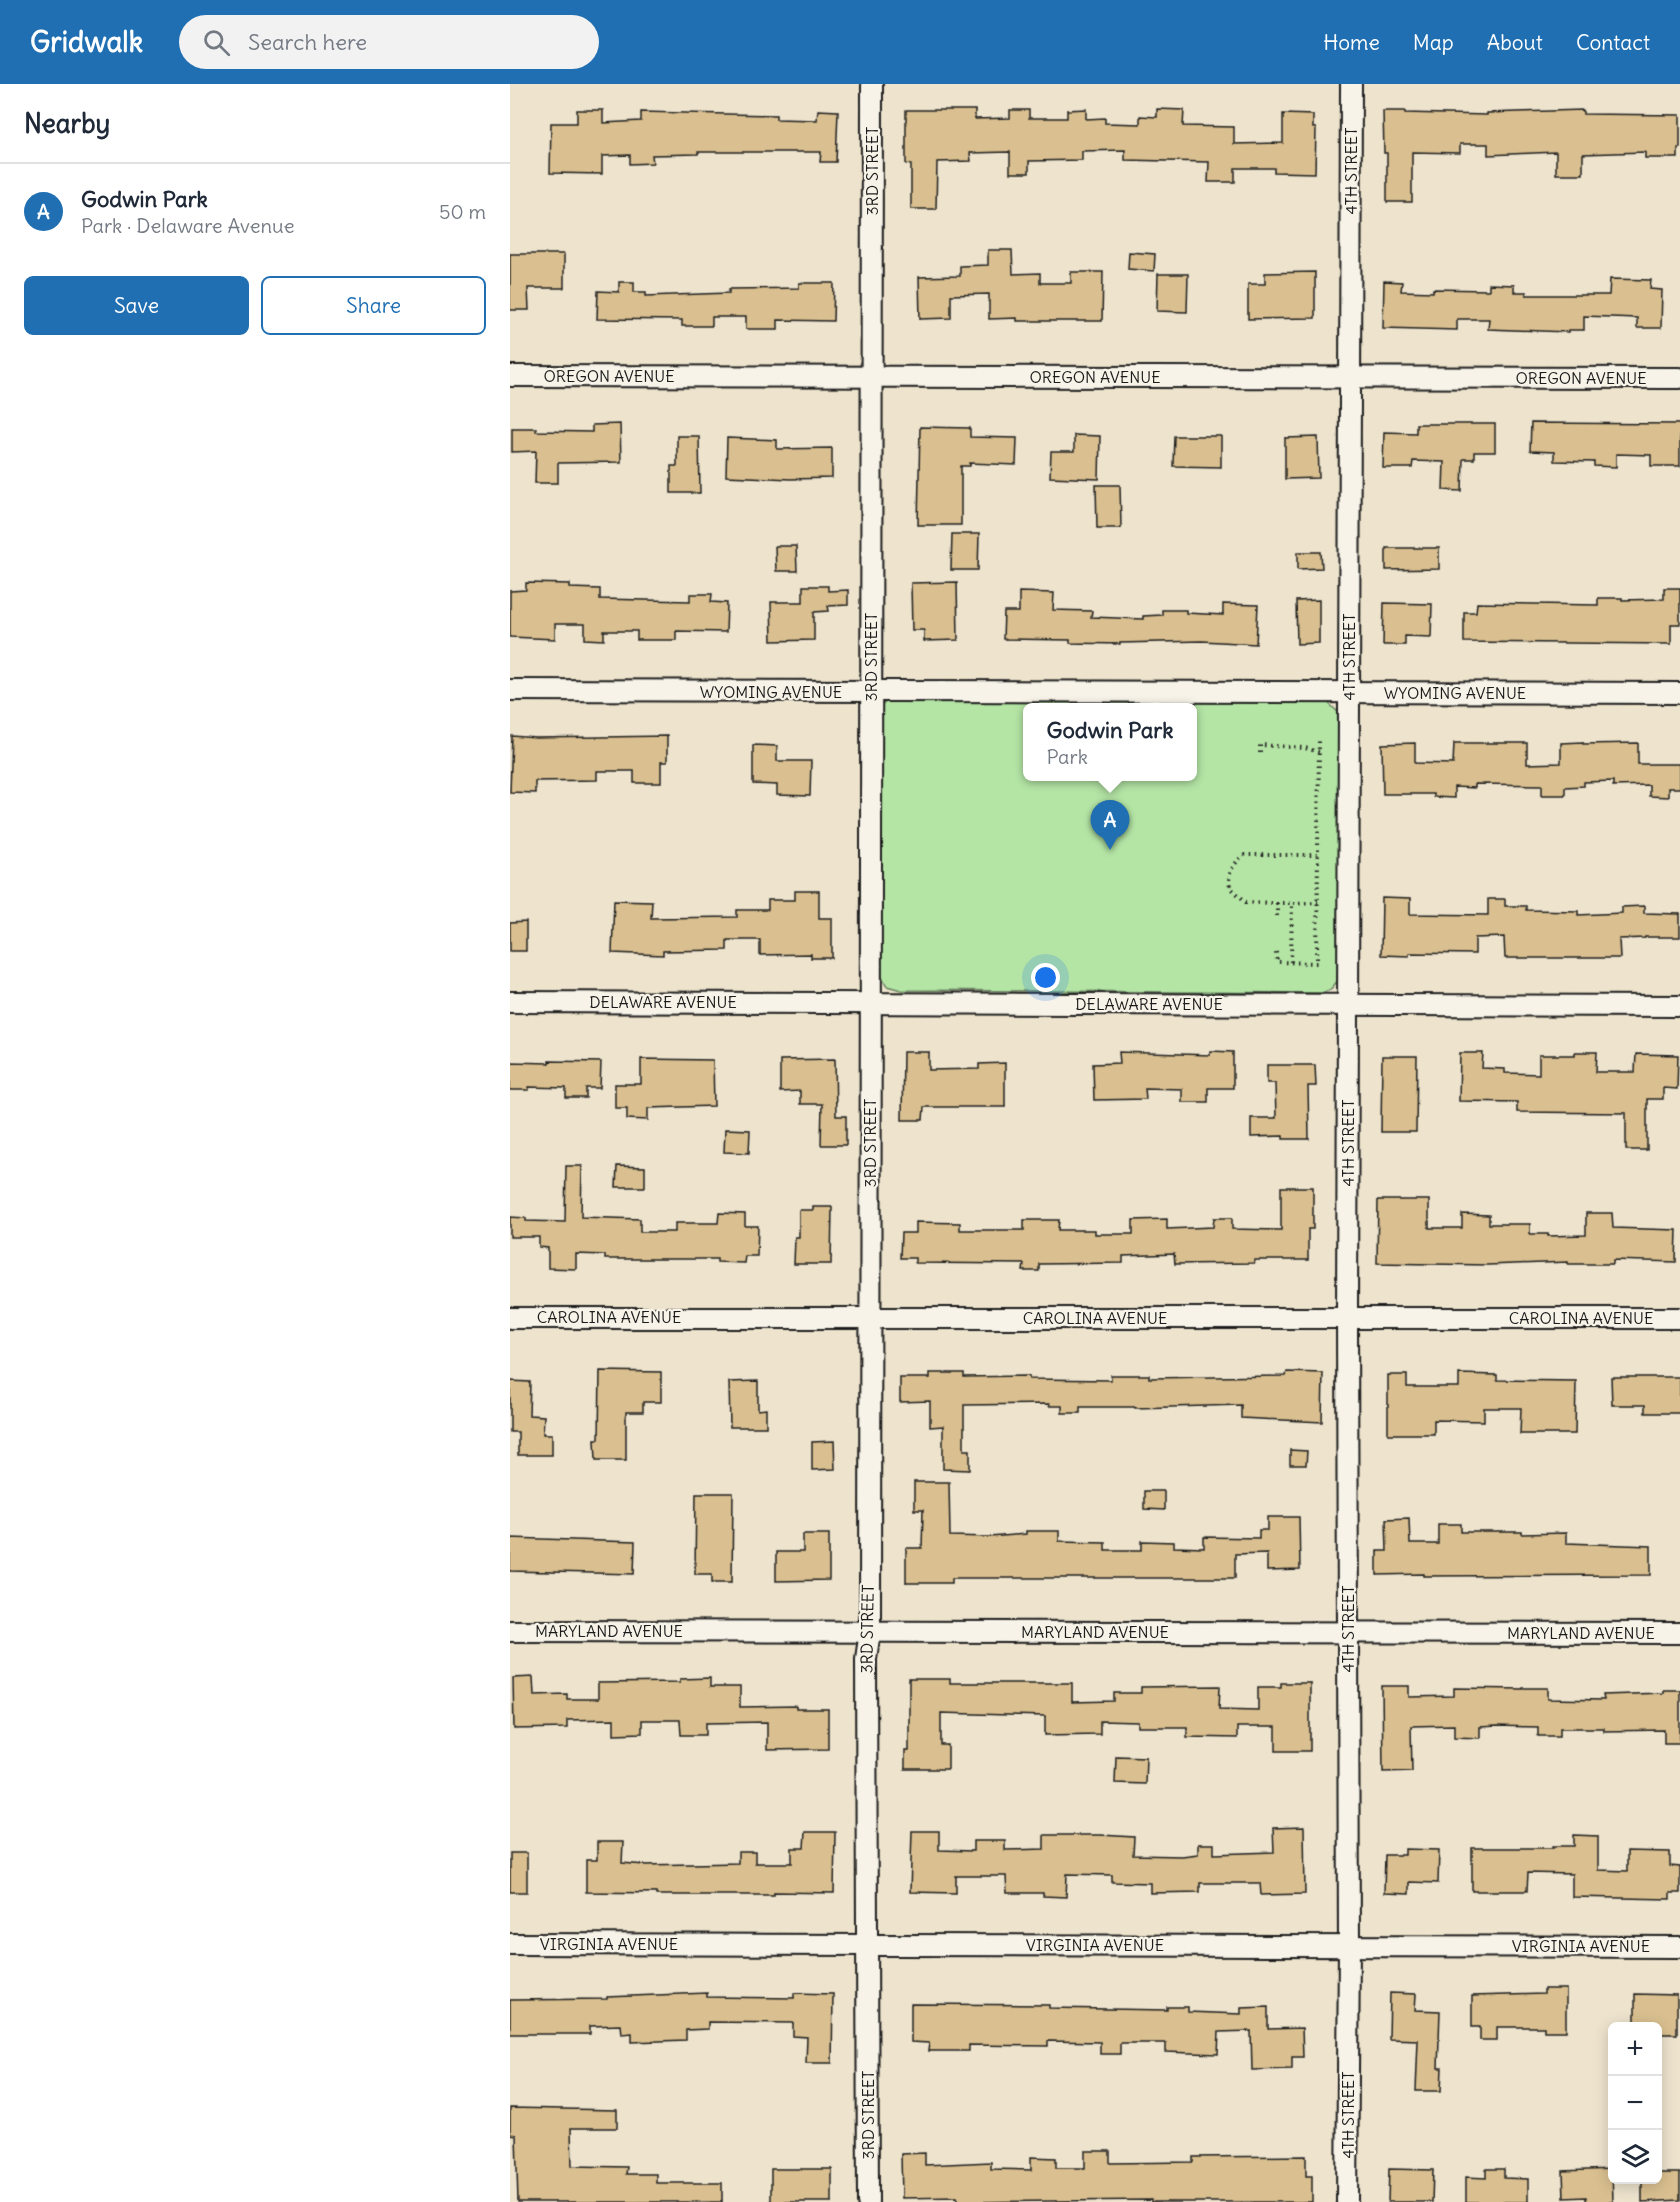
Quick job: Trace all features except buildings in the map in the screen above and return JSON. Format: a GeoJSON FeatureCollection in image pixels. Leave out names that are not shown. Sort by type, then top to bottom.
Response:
{"type":"FeatureCollection","features":[{"type":"Feature","properties":{"kind":"street","name":"3RD STREET"},"geometry":{"type":"LineString","coordinates":[[868,2202],[866,1659],[870,1631],[872,84]]}},
{"type":"Feature","properties":{"kind":"street","name":"4TH STREET"},"geometry":{"type":"LineString","coordinates":[[1347,2202],[1351,84]]}},
{"type":"Feature","properties":{"kind":"street","name":"OREGON AVENUE"},"geometry":{"type":"LineString","coordinates":[[510,376],[1680,378]]}},
{"type":"Feature","properties":{"kind":"street","name":"WYOMING AVENUE"},"geometry":{"type":"LineString","coordinates":[[510,690],[1680,693]]}},
{"type":"Feature","properties":{"kind":"street","name":"DELAWARE AVENUE"},"geometry":{"type":"LineString","coordinates":[[510,1002],[1680,1006]]}},
{"type":"Feature","properties":{"kind":"street","name":"CAROLINA AVENUE"},"geometry":{"type":"LineString","coordinates":[[510,1318],[1680,1318]]}},
{"type":"Feature","properties":{"kind":"street","name":"MARYLAND AVENUE"},"geometry":{"type":"LineString","coordinates":[[510,1631],[1680,1633]]}},
{"type":"Feature","properties":{"kind":"street","name":"VIRGINIA AVENUE"},"geometry":{"type":"LineString","coordinates":[[510,1944],[1680,1947]]}},
{"type":"Feature","properties":{"kind":"path"},"geometry":{"type":"LineString","coordinates":[[1276,952],[1277,962],[1317,963],[1319,740]]}},
{"type":"Feature","properties":{"kind":"path"},"geometry":{"type":"LineString","coordinates":[[1260,753],[1260,745],[1305,748],[1319,752]]}},
{"type":"Feature","properties":{"kind":"path"},"geometry":{"type":"LineString","coordinates":[[1318,855],[1243,855],[1229,872],[1230,887],[1246,902],[1318,902]]}},
{"type":"Feature","properties":{"kind":"path"},"geometry":{"type":"LineString","coordinates":[[1277,903],[1277,915]]}},
{"type":"Feature","properties":{"kind":"path"},"geometry":{"type":"LineString","coordinates":[[1291,962],[1292,903]]}},
{"type":"Feature","properties":{"kind":"green space"},"geometry":{"type":"Polygon","coordinates":[[[1325,700],[1339,713],[1339,979],[1330,990],[1321,993],[901,990],[887,986],[881,975],[879,708],[887,701],[1325,700]]]}},
{"type":"Feature","properties":{"kind":"place","name":"Godwin Park"},"geometry":{"type":"Point","coordinates":[1110,850]}}]}
